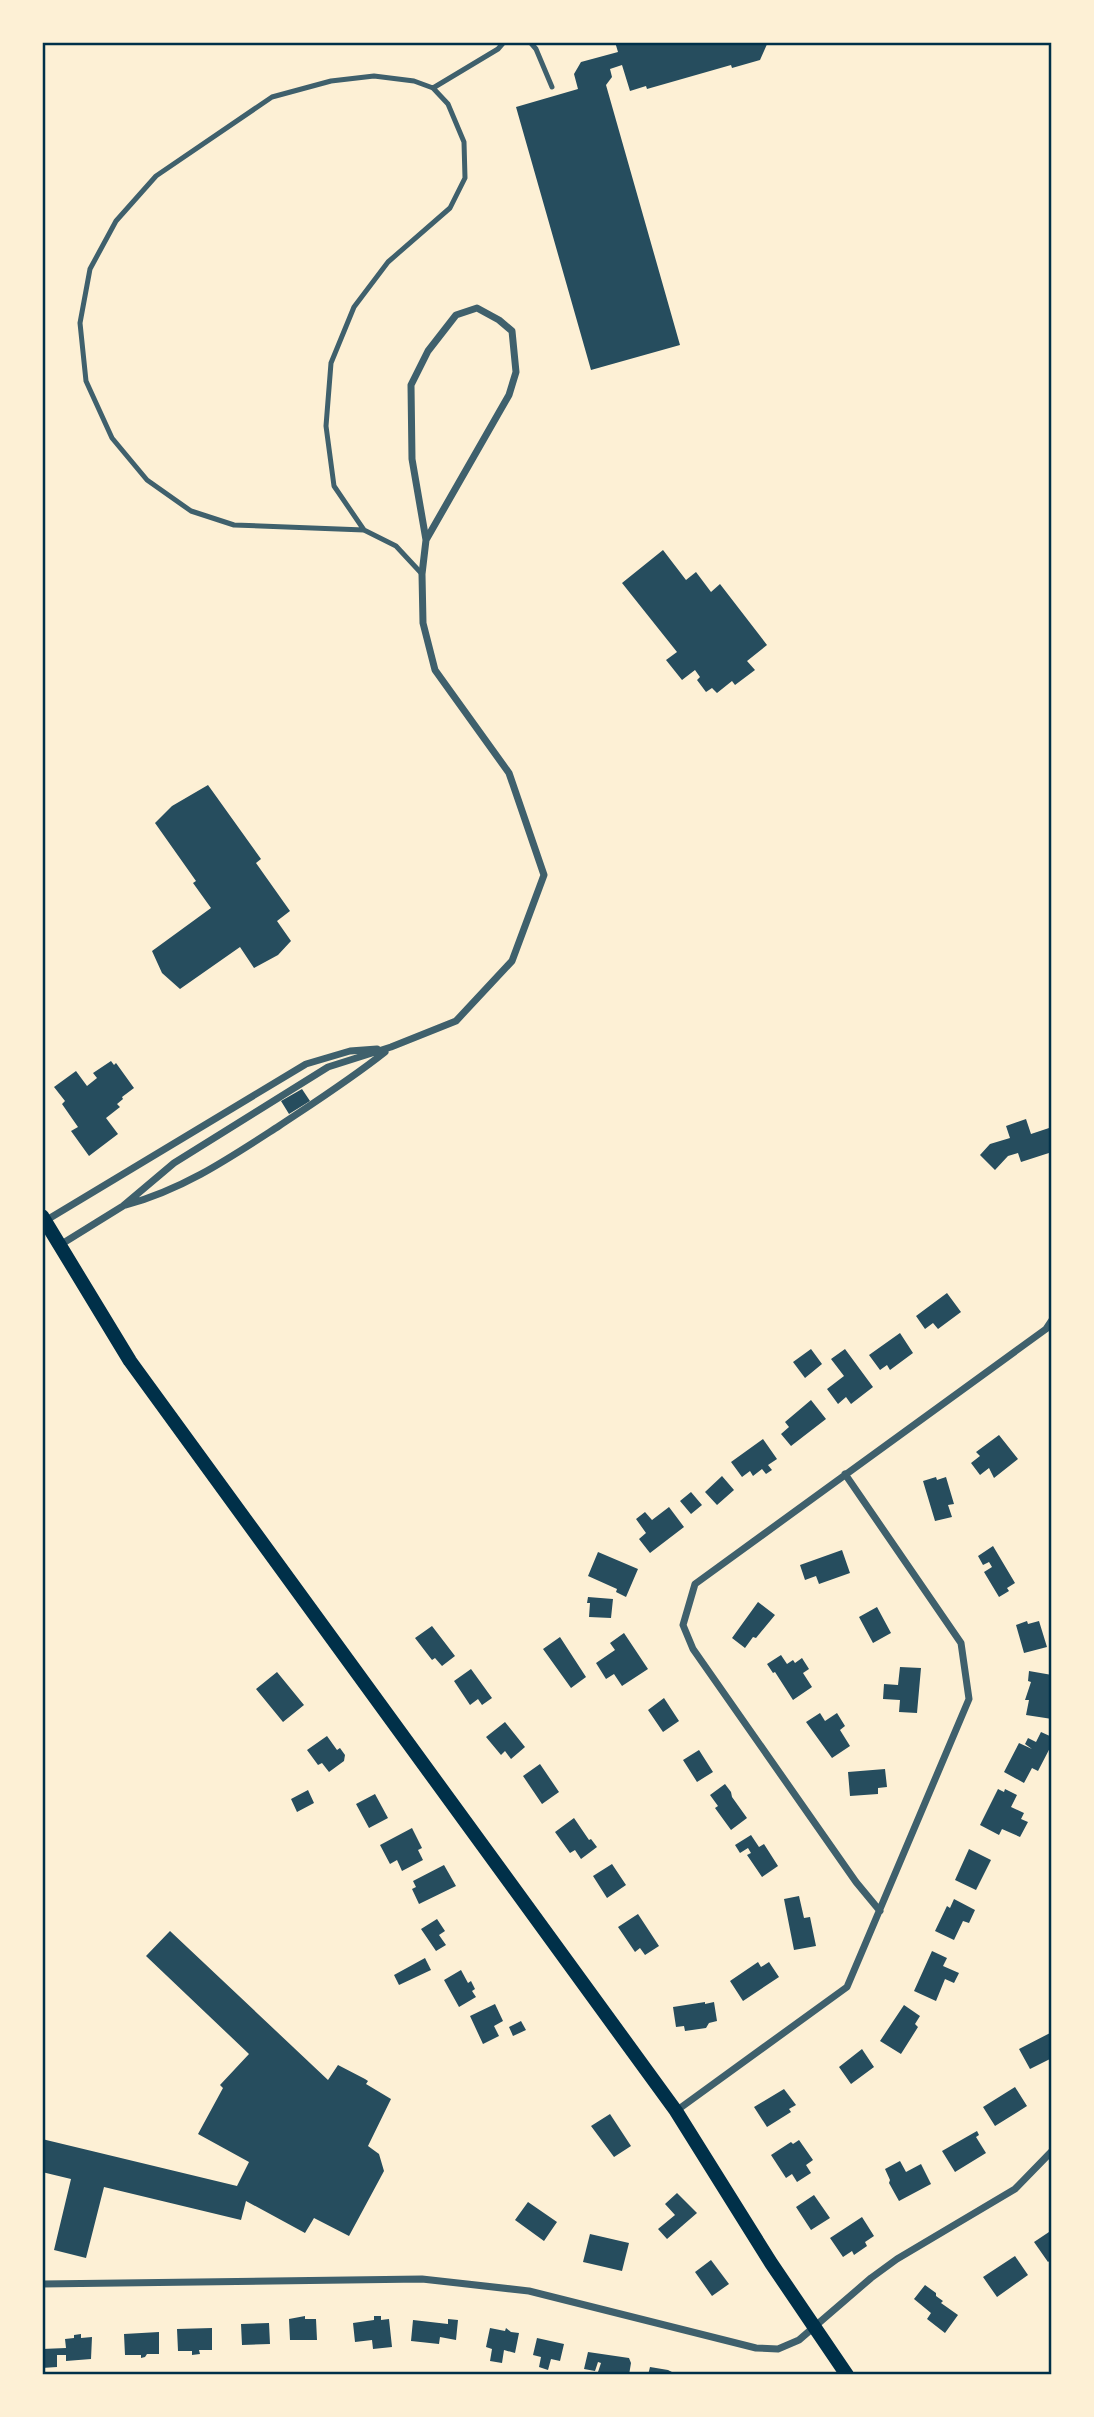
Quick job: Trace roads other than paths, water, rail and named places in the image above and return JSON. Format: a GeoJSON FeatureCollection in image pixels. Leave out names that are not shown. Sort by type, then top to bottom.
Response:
{"type":"FeatureCollection","features":[{"type":"Feature","properties":{"kind":"main road"},"geometry":{"type":"LineString","coordinates":[[43,1219],[130,1361],[676,2111],[771,2263],[847,2375]]}},
{"type":"Feature","properties":{"kind":"street"},"geometry":{"type":"LineString","coordinates":[[60,1245],[123,1206],[174,1163],[328,1067],[391,1047],[456,1021],[512,961],[544,875],[509,774],[435,670],[424,623],[422,574],[426,540],[412,459],[411,385],[428,351],[456,315],[477,308],[512,331],[516,372],[509,395],[426,540]]}},
{"type":"Feature","properties":{"kind":"street"},"geometry":{"type":"LineString","coordinates":[[123,1206],[158,1196],[218,1166],[356,1076],[391,1047]]}},
{"type":"Feature","properties":{"kind":"street"},"geometry":{"type":"LineString","coordinates":[[43,1219],[306,1064],[350,1051],[391,1047]]}},
{"type":"Feature","properties":{"kind":"street"},"geometry":{"type":"LineString","coordinates":[[880,1911],[856,1882],[693,1649],[683,1625],[695,1584],[1046,1329],[1052,1320]]}},
{"type":"Feature","properties":{"kind":"street"},"geometry":{"type":"LineString","coordinates":[[676,2111],[847,1987],[969,1699],[961,1643],[845,1474]]}},
{"type":"Feature","properties":{"kind":"street"},"geometry":{"type":"LineString","coordinates":[[42,2284],[422,2279],[529,2291],[768,2350],[789,2346],[897,2259],[1015,2189],[1052,2151]]}},
{"type":"Feature","properties":{"kind":"lane"},"geometry":{"type":"LineString","coordinates":[[433,88],[498,49],[504,42]]}},
{"type":"Feature","properties":{"kind":"lane"},"geometry":{"type":"LineString","coordinates":[[530,42],[536,48],[552,87]]}},
{"type":"Feature","properties":{"kind":"lane"},"geometry":{"type":"LineString","coordinates":[[364,530],[334,486],[326,426],[331,363],[354,307],[388,262],[450,208],[465,178],[464,142],[448,104],[433,88],[414,80],[374,76],[331,81],[272,97],[156,176],[116,221],[90,269],[80,323],[86,381],[112,438],[147,480],[191,511],[234,525],[364,530],[396,546],[422,574]]}}]}
